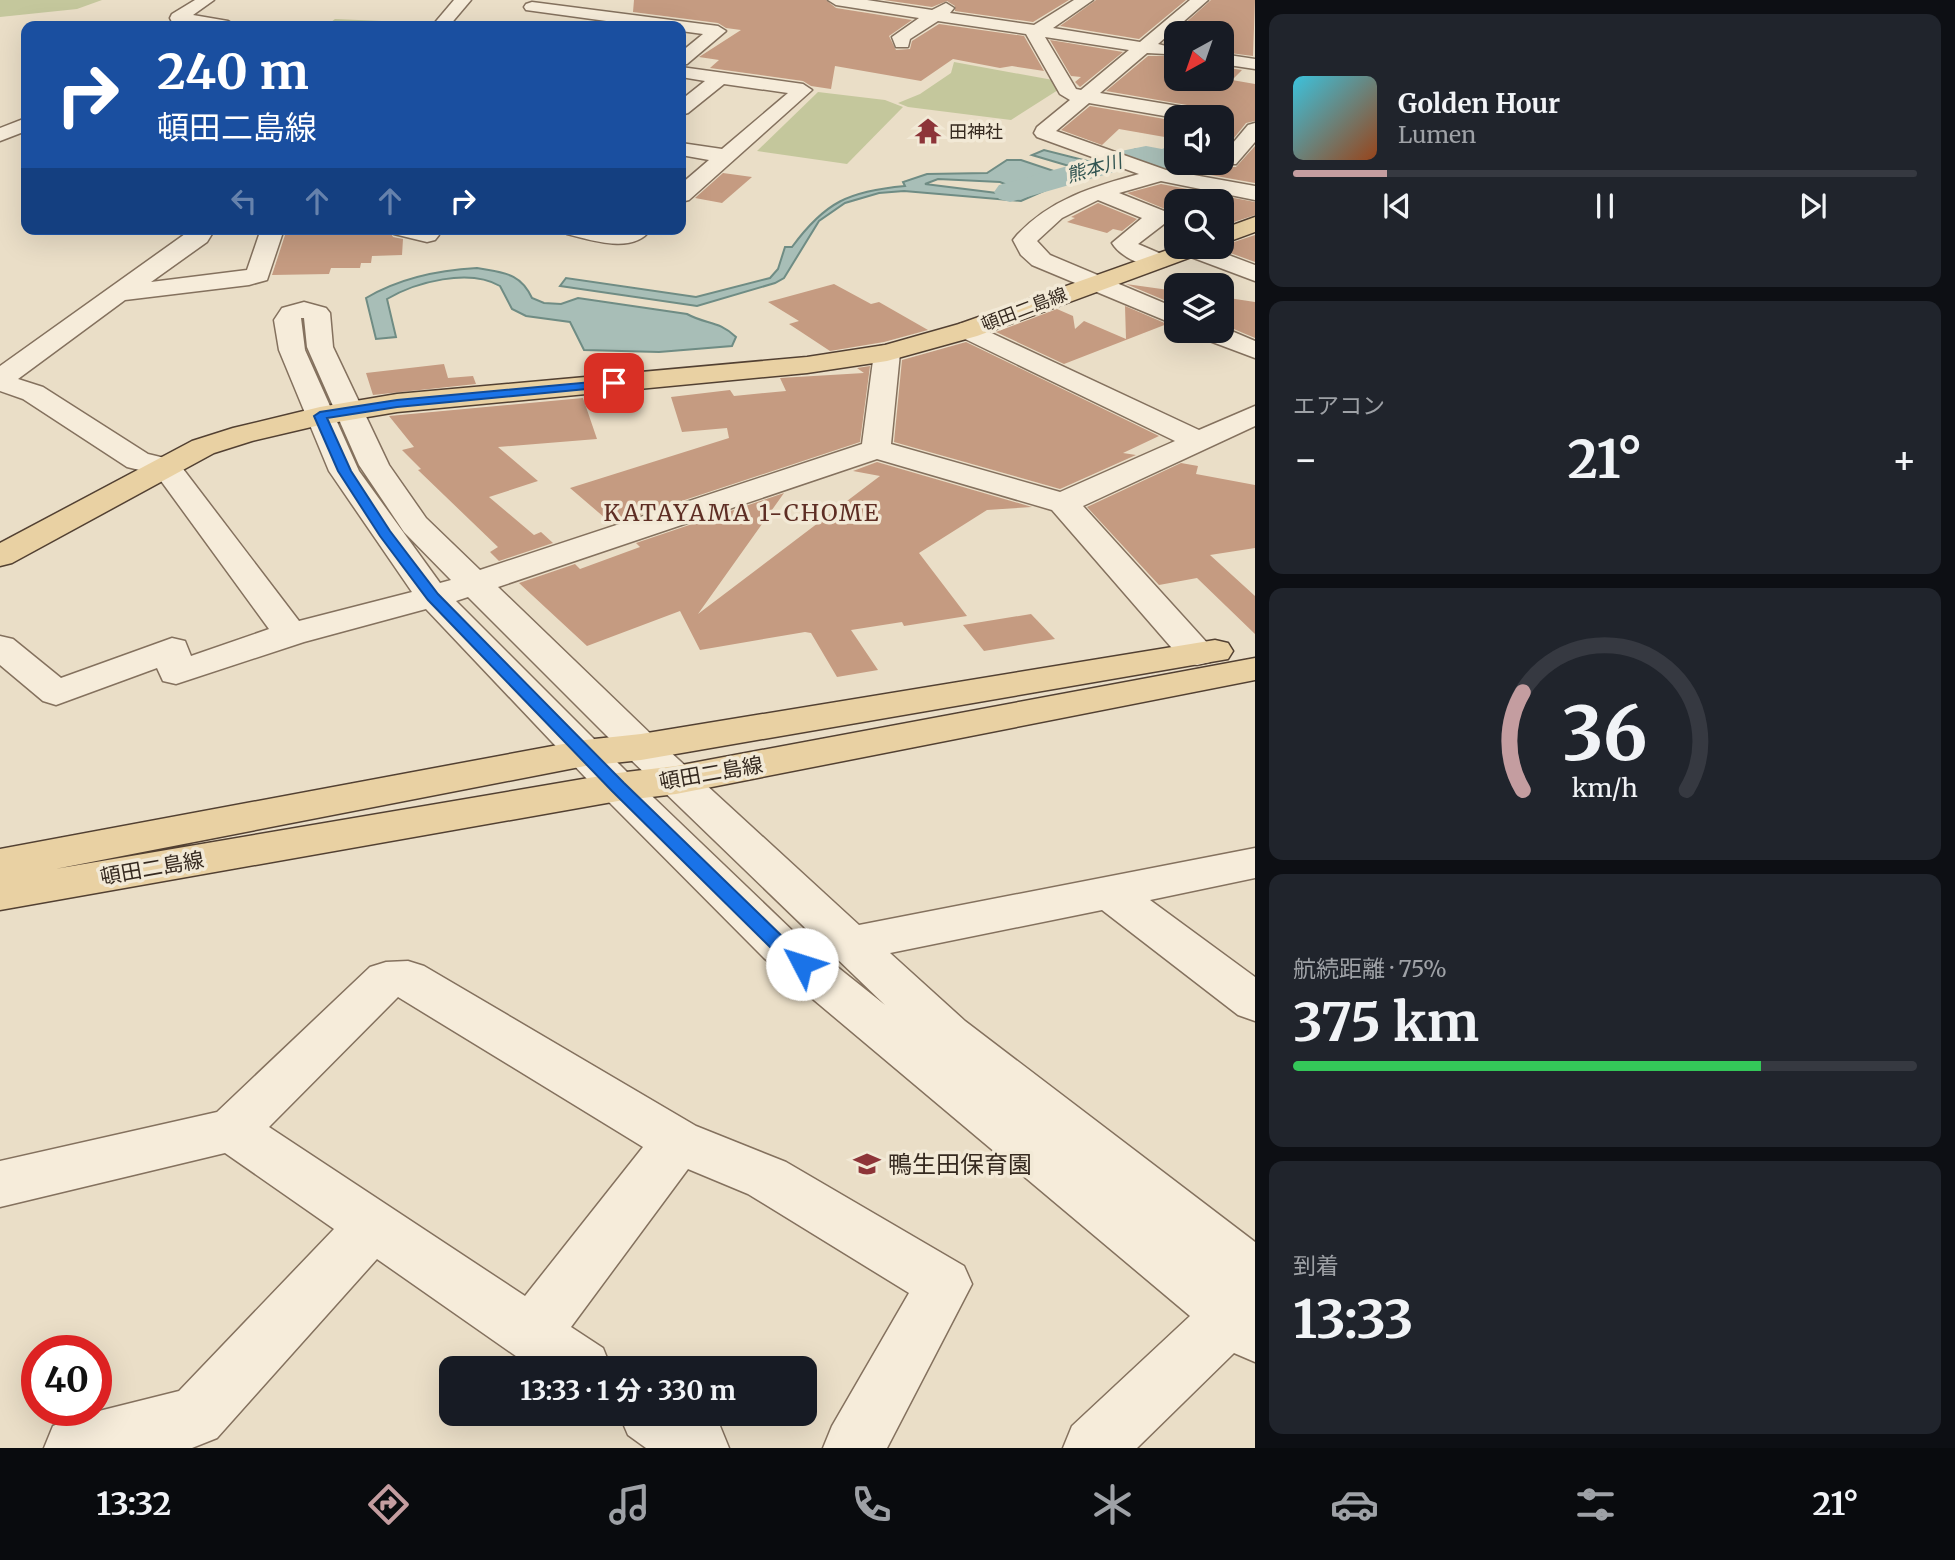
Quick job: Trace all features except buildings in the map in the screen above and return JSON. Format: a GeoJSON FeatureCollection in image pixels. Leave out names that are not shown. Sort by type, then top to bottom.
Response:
{"type":"FeatureCollection","features":[{"type":"Feature","properties":{"kind":"main road"},"geometry":{"type":"LineString","coordinates":[[1234,232],[1255,224]]}},
{"type":"Feature","properties":{"kind":"main road","name":"頓田二島線"},"geometry":{"type":"LineString","coordinates":[[0,556],[216,442],[334,414],[410,402],[807,365],[887,353],[968,330],[1164,259]]}},
{"type":"Feature","properties":{"kind":"main road","name":"頓田二島線"},"geometry":{"type":"LineString","coordinates":[[0,864],[585,753],[641,747],[1255,643]]}},
{"type":"Feature","properties":{"kind":"main road","name":"頓田二島線"},"geometry":{"type":"LineString","coordinates":[[0,894],[618,787],[676,780],[1255,669]]}},
{"type":"Feature","properties":{"kind":"street"},"geometry":{"type":"LineString","coordinates":[[187,21],[178,18],[206,0]]}},
{"type":"Feature","properties":{"kind":"street"},"geometry":{"type":"LineString","coordinates":[[444,21],[463,0]]}},
{"type":"Feature","properties":{"kind":"street"},"geometry":{"type":"LineString","coordinates":[[597,0],[641,5],[622,18]]}},
{"type":"Feature","properties":{"kind":"street"},"geometry":{"type":"LineString","coordinates":[[836,0],[1164,50]]}},
{"type":"Feature","properties":{"kind":"street"},"geometry":{"type":"LineString","coordinates":[[902,43],[901,37],[959,0]]}},
{"type":"Feature","properties":{"kind":"street"},"geometry":{"type":"LineString","coordinates":[[1084,0],[1034,33],[1069,94],[1164,110]]}},
{"type":"Feature","properties":{"kind":"street"},"geometry":{"type":"LineString","coordinates":[[1200,0],[1044,133],[1161,174],[1255,192]]}},
{"type":"Feature","properties":{"kind":"street"},"geometry":{"type":"LineString","coordinates":[[531,8],[644,21]]}},
{"type":"Feature","properties":{"kind":"street"},"geometry":{"type":"LineString","coordinates":[[686,27],[718,31],[688,48]]}},
{"type":"Feature","properties":{"kind":"street"},"geometry":{"type":"LineString","coordinates":[[1234,61],[1255,64]]}},
{"type":"Feature","properties":{"kind":"street"},"geometry":{"type":"LineString","coordinates":[[686,73],[803,90],[686,191]]}},
{"type":"Feature","properties":{"kind":"street"},"geometry":{"type":"LineString","coordinates":[[686,103],[720,78]]}},
{"type":"Feature","properties":{"kind":"street"},"geometry":{"type":"LineString","coordinates":[[1234,123],[1255,127],[1234,154]]}},
{"type":"Feature","properties":{"kind":"street"},"geometry":{"type":"LineString","coordinates":[[0,135],[21,126]]}},
{"type":"Feature","properties":{"kind":"street"},"geometry":{"type":"LineString","coordinates":[[686,150],[726,156]]}},
{"type":"Feature","properties":{"kind":"street"},"geometry":{"type":"LineString","coordinates":[[1161,174],[1069,202],[1050,215],[1025,240],[1029,250],[1041,260],[1164,312]]}},
{"type":"Feature","properties":{"kind":"street"},"geometry":{"type":"LineString","coordinates":[[1097,192],[1156,216],[1156,219],[1124,243],[1127,248],[1157,261]]}},
{"type":"Feature","properties":{"kind":"street"},"geometry":{"type":"LineString","coordinates":[[0,381],[39,349],[200,235]]}},
{"type":"Feature","properties":{"kind":"street"},"geometry":{"type":"LineString","coordinates":[[118,293],[258,275],[271,235]]}},
{"type":"Feature","properties":{"kind":"street"},"geometry":{"type":"LineString","coordinates":[[610,235],[634,235]]}},
{"type":"Feature","properties":{"kind":"street"},"geometry":{"type":"LineString","coordinates":[[1220,259],[1255,274]]}},
{"type":"Feature","properties":{"kind":"street"},"geometry":{"type":"LineString","coordinates":[[968,330],[1197,440]]}},
{"type":"Feature","properties":{"kind":"street"},"geometry":{"type":"LineString","coordinates":[[1234,342],[1255,350]]}},
{"type":"Feature","properties":{"kind":"street"},"geometry":{"type":"LineString","coordinates":[[876,449],[887,353]]}},
{"type":"Feature","properties":{"kind":"street"},"geometry":{"type":"LineString","coordinates":[[0,381],[33,393],[138,461],[166,467],[291,634]]}},
{"type":"Feature","properties":{"kind":"street"},"geometry":{"type":"LineString","coordinates":[[334,414],[415,524],[474,584],[848,944],[1247,1308]]}},
{"type":"Feature","properties":{"kind":"street"},"geometry":{"type":"LineString","coordinates":[[334,414],[344,471],[385,533],[433,597],[618,787],[780,946],[1247,1308]]}},
{"type":"Feature","properties":{"kind":"street"},"geometry":{"type":"LineString","coordinates":[[1063,503],[1255,415]]}},
{"type":"Feature","properties":{"kind":"street"},"geometry":{"type":"LineString","coordinates":[[0,647],[56,693],[172,649],[176,673],[291,634],[474,584],[876,449],[1063,503],[1197,654]]}},
{"type":"Feature","properties":{"kind":"street"},"geometry":{"type":"LineString","coordinates":[[848,944],[1255,863]]}},
{"type":"Feature","properties":{"kind":"street"},"geometry":{"type":"LineString","coordinates":[[1109,892],[1255,1002]]}},
{"type":"Feature","properties":{"kind":"street"},"geometry":{"type":"LineString","coordinates":[[0,1184],[232,1130],[386,980],[408,979],[678,1142],[767,1178],[944,1284],[854,1448]]}},
{"type":"Feature","properties":{"kind":"street"},"geometry":{"type":"LineString","coordinates":[[232,1130],[565,1356]]}},
{"type":"Feature","properties":{"kind":"street"},"geometry":{"type":"LineString","coordinates":[[531,1333],[678,1142]]}},
{"type":"Feature","properties":{"kind":"street"},"geometry":{"type":"LineString","coordinates":[[75,1448],[196,1417],[373,1225]]}},
{"type":"Feature","properties":{"kind":"street"},"geometry":{"type":"LineString","coordinates":[[1094,1448],[1247,1308]]}},
{"type":"Feature","properties":{"kind":"street"},"geometry":{"type":"LineString","coordinates":[[666,1426],[698,1448]]}},
{"type":"Feature","properties":{"kind":"green space"},"geometry":{"type":"Polygon","coordinates":[[[0,0],[102,0],[77,9],[0,17],[0,0]]]}},
{"type":"Feature","properties":{"kind":"green space"},"geometry":{"type":"Polygon","coordinates":[[[335,19],[382,21],[332,21],[335,19]]]}},
{"type":"Feature","properties":{"kind":"green space"},"geometry":{"type":"Polygon","coordinates":[[[954,62],[1053,80],[1058,90],[1011,120],[908,107],[898,103],[920,94],[951,73],[954,62]]]}},
{"type":"Feature","properties":{"kind":"green space"},"geometry":{"type":"Polygon","coordinates":[[[818,92],[885,100],[903,107],[847,164],[757,151],[818,92]]]}},
{"type":"Feature","properties":{"kind":"water"},"geometry":{"type":"Polygon","coordinates":[[[1136,149],[1164,157],[1164,162],[1149,163],[1131,160],[1096,174],[1032,155],[1044,150],[1099,164],[1136,149]]]}},
{"type":"Feature","properties":{"kind":"water"},"geometry":{"type":"Polygon","coordinates":[[[1007,160],[1021,160],[1071,179],[1021,201],[904,191],[879,193],[845,203],[819,221],[784,278],[697,306],[560,286],[566,278],[696,297],[770,278],[778,269],[785,247],[792,247],[816,219],[840,202],[868,191],[905,186],[903,182],[927,174],[987,173],[1007,160]],[[938,179],[925,184],[997,193],[1004,193],[1012,187],[1000,182],[938,179]]]}},
{"type":"Feature","properties":{"kind":"water"},"geometry":{"type":"Polygon","coordinates":[[[477,268],[516,278],[532,298],[544,303],[561,304],[578,298],[687,314],[718,325],[736,337],[732,346],[659,352],[584,350],[570,322],[526,316],[512,309],[500,286],[473,278],[458,278],[413,287],[387,299],[396,337],[376,339],[366,298],[419,277],[477,268]]]}},
{"type":"Feature","properties":{"kind":"waterway","name":"熊本川"},"geometry":{"type":"LineString","coordinates":[[1010,192],[1137,156],[1164,159]]}},
{"type":"Feature","properties":{"kind":"place","name":"田神社"},"geometry":{"type":"Point","coordinates":[928,131]}},
{"type":"Feature","properties":{"kind":"place","name":"鴨生田保育園"},"geometry":{"type":"Point","coordinates":[867,1164]}},
{"type":"Feature","properties":{"kind":"district","name":"KATAYAMA 1-CHOME"},"geometry":{"type":"Point","coordinates":[742,512]}},
{"type":"Feature","properties":{"kind":"route"},"geometry":{"type":"LineString","coordinates":[[614,383],[397,403],[320,416],[344,471],[385,533],[433,597],[618,787],[780,946],[802,964]]}}]}
